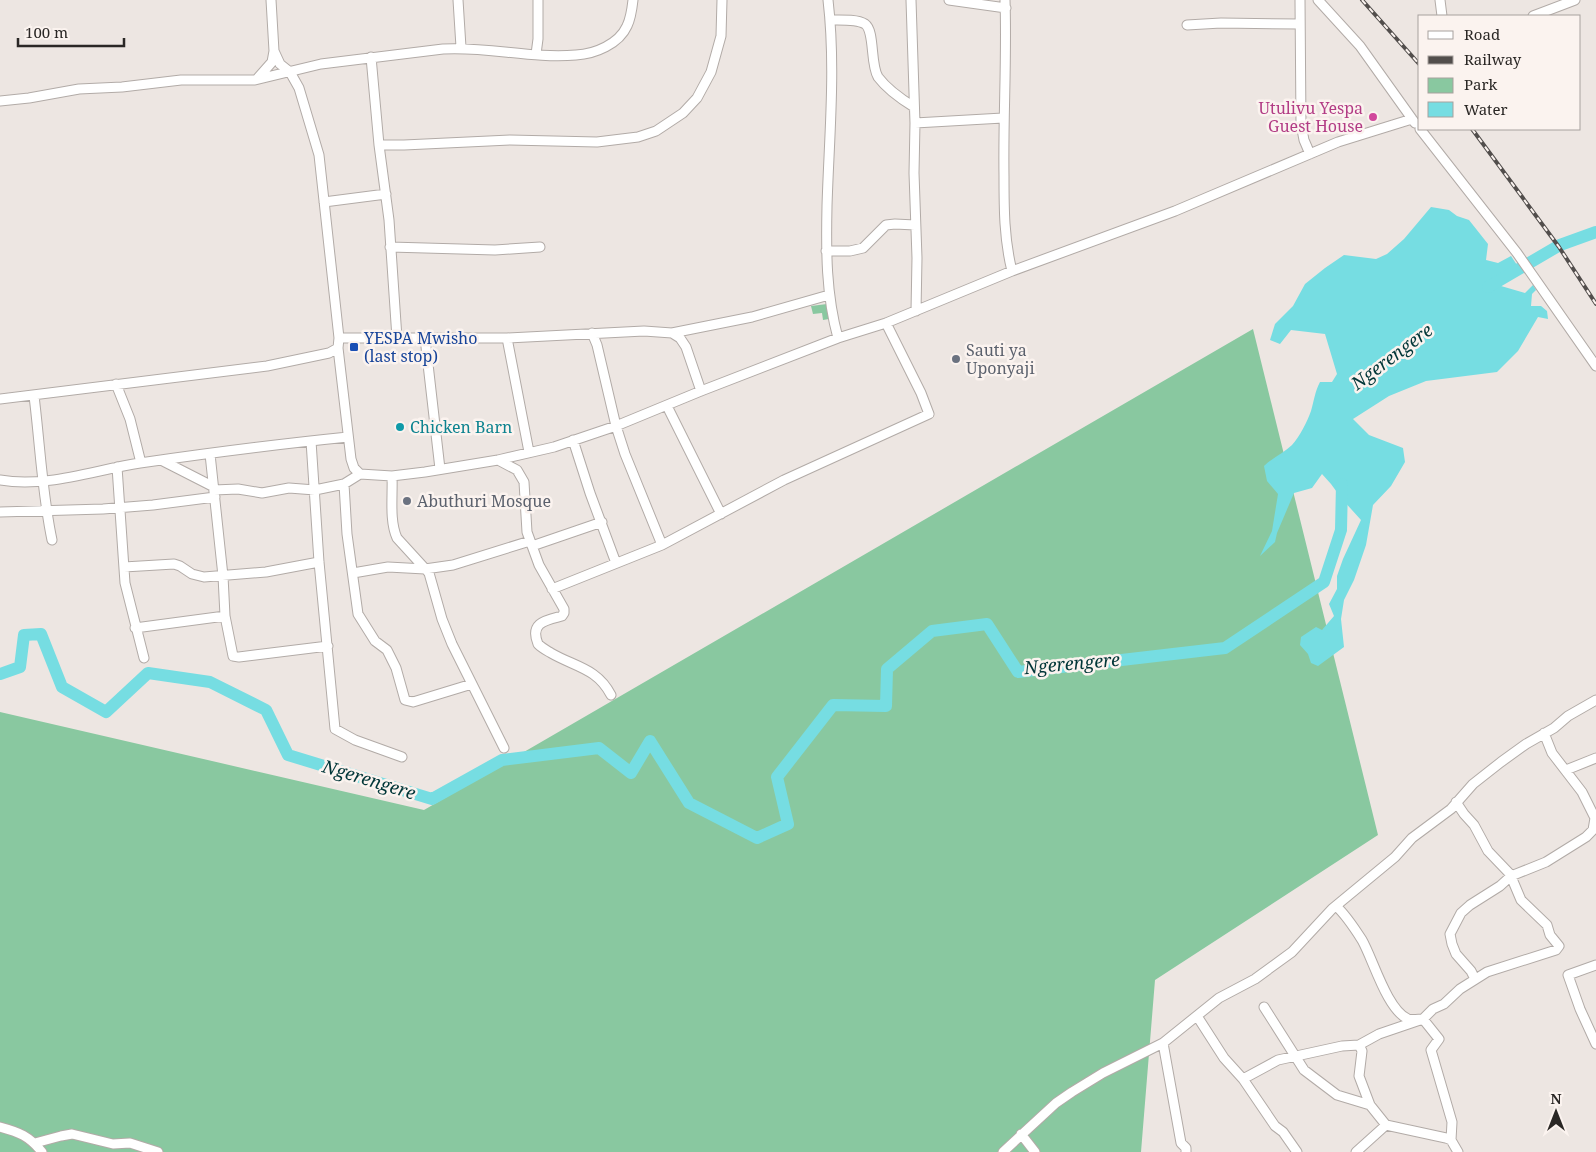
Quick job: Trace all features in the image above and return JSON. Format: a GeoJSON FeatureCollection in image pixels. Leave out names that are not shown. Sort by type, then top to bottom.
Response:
{"type":"FeatureCollection","features":[{"type":"Feature","properties":{"kind":"street"},"geometry":{"type":"LineString","coordinates":[[254,80],[272,62],[274,51],[271,0]]}},
{"type":"Feature","properties":{"kind":"street"},"geometry":{"type":"LineString","coordinates":[[458,0],[461,47]]}},
{"type":"Feature","properties":{"kind":"street"},"geometry":{"type":"LineString","coordinates":[[536,54],[538,0]]}},
{"type":"Feature","properties":{"kind":"street"},"geometry":{"type":"LineString","coordinates":[[0,101],[79,89],[181,80],[254,80],[321,64],[411,51],[461,47],[577,56],[594,52],[614,43],[627,28],[633,0]]}},
{"type":"Feature","properties":{"kind":"street"},"geometry":{"type":"LineString","coordinates":[[379,145],[510,140],[597,142],[638,137],[656,131],[683,113],[697,98],[711,72],[721,36],[722,0]]}},
{"type":"Feature","properties":{"kind":"street"},"geometry":{"type":"LineString","coordinates":[[828,0],[830,20],[826,251],[830,310],[838,338]]}},
{"type":"Feature","properties":{"kind":"street"},"geometry":{"type":"LineString","coordinates":[[911,0],[915,123],[916,311]]}},
{"type":"Feature","properties":{"kind":"street"},"geometry":{"type":"LineString","coordinates":[[949,0],[1006,4],[1003,118],[1005,234],[1012,270]]}},
{"type":"Feature","properties":{"kind":"street"},"geometry":{"type":"LineString","coordinates":[[1300,0],[1302,124],[1304,140],[1310,154]]}},
{"type":"Feature","properties":{"kind":"street"},"geometry":{"type":"LineString","coordinates":[[1318,0],[1360,46],[1418,126]]}},
{"type":"Feature","properties":{"kind":"street"},"geometry":{"type":"LineString","coordinates":[[1440,0],[1442,15]]}},
{"type":"Feature","properties":{"kind":"street"},"geometry":{"type":"LineString","coordinates":[[1536,15],[1575,0]]}},
{"type":"Feature","properties":{"kind":"street"},"geometry":{"type":"LineString","coordinates":[[830,20],[864,23],[868,27],[873,63],[878,76],[888,88],[914,107]]}},
{"type":"Feature","properties":{"kind":"street"},"geometry":{"type":"LineString","coordinates":[[1187,25],[1221,23],[1299,24]]}},
{"type":"Feature","properties":{"kind":"street"},"geometry":{"type":"LineString","coordinates":[[274,51],[280,64],[290,72],[299,88],[318,155],[339,338],[338,348],[348,437],[352,464],[360,474]]}},
{"type":"Feature","properties":{"kind":"street"},"geometry":{"type":"LineString","coordinates":[[371,57],[379,145],[386,194],[397,338]]}},
{"type":"Feature","properties":{"kind":"street"},"geometry":{"type":"LineString","coordinates":[[915,123],[1003,118]]}},
{"type":"Feature","properties":{"kind":"street"},"geometry":{"type":"LineString","coordinates":[[0,512],[121,508],[214,491],[238,489],[262,493],[289,488],[314,490],[344,484],[360,474],[392,476],[440,470],[498,460],[554,446],[616,426],[838,338],[886,323],[1012,270],[1175,210],[1338,142],[1412,119]]}},
{"type":"Feature","properties":{"kind":"street"},"geometry":{"type":"LineString","coordinates":[[1421,130],[1532,273],[1596,366]]}},
{"type":"Feature","properties":{"kind":"street"},"geometry":{"type":"LineString","coordinates":[[324,202],[386,194]]}},
{"type":"Feature","properties":{"kind":"street"},"geometry":{"type":"LineString","coordinates":[[826,251],[850,251],[863,248],[886,225],[915,225]]}},
{"type":"Feature","properties":{"kind":"street"},"geometry":{"type":"LineString","coordinates":[[390,247],[495,250],[540,247]]}},
{"type":"Feature","properties":{"kind":"street"},"geometry":{"type":"LineString","coordinates":[[339,338],[506,338],[592,332],[644,331],[672,333],[752,317],[829,295]]}},
{"type":"Feature","properties":{"kind":"street"},"geometry":{"type":"LineString","coordinates":[[552,589],[662,545],[784,480],[929,414],[921,393],[886,323]]}},
{"type":"Feature","properties":{"kind":"street"},"geometry":{"type":"LineString","coordinates":[[592,332],[625,454],[662,545]]}},
{"type":"Feature","properties":{"kind":"street"},"geometry":{"type":"LineString","coordinates":[[672,333],[680,338],[686,347],[701,391]]}},
{"type":"Feature","properties":{"kind":"street"},"geometry":{"type":"LineString","coordinates":[[425,338],[440,470]]}},
{"type":"Feature","properties":{"kind":"street"},"geometry":{"type":"LineString","coordinates":[[506,338],[529,452]]}},
{"type":"Feature","properties":{"kind":"street"},"geometry":{"type":"LineString","coordinates":[[0,399],[267,366],[329,353],[338,348]]}},
{"type":"Feature","properties":{"kind":"street"},"geometry":{"type":"LineString","coordinates":[[116,384],[130,419],[140,463]]}},
{"type":"Feature","properties":{"kind":"street"},"geometry":{"type":"LineString","coordinates":[[34,396],[42,481],[52,540]]}},
{"type":"Feature","properties":{"kind":"street"},"geometry":{"type":"LineString","coordinates":[[666,406],[721,514]]}},
{"type":"Feature","properties":{"kind":"street"},"geometry":{"type":"LineString","coordinates":[[0,480],[42,481],[140,463],[348,437]]}},
{"type":"Feature","properties":{"kind":"street"},"geometry":{"type":"LineString","coordinates":[[573,440],[616,563]]}},
{"type":"Feature","properties":{"kind":"street"},"geometry":{"type":"LineString","coordinates":[[311,441],[319,562],[335,729],[355,740],[402,757]]}},
{"type":"Feature","properties":{"kind":"street"},"geometry":{"type":"LineString","coordinates":[[210,454],[223,576],[225,616],[232,654],[236,657],[328,646]]}},
{"type":"Feature","properties":{"kind":"street"},"geometry":{"type":"LineString","coordinates":[[163,460],[214,491]]}},
{"type":"Feature","properties":{"kind":"street"},"geometry":{"type":"LineString","coordinates":[[498,460],[518,470],[524,482],[527,532],[538,565],[564,613],[562,616],[544,620],[539,625],[536,634],[538,644],[556,656],[599,678],[611,695]]}},
{"type":"Feature","properties":{"kind":"street"},"geometry":{"type":"LineString","coordinates":[[117,467],[125,583],[144,658]]}},
{"type":"Feature","properties":{"kind":"street"},"geometry":{"type":"LineString","coordinates":[[392,476],[392,508],[395,534],[429,572],[442,619],[452,644],[504,748]]}},
{"type":"Feature","properties":{"kind":"street"},"geometry":{"type":"LineString","coordinates":[[344,484],[347,534],[358,614],[375,641],[387,650],[396,668],[405,700],[413,702],[472,684]]}},
{"type":"Feature","properties":{"kind":"street"},"geometry":{"type":"LineString","coordinates":[[353,573],[388,567],[425,569],[453,565],[602,522]]}},
{"type":"Feature","properties":{"kind":"street"},"geometry":{"type":"LineString","coordinates":[[124,567],[174,564],[198,576],[223,576],[266,572],[319,562]]}},
{"type":"Feature","properties":{"kind":"street"},"geometry":{"type":"LineString","coordinates":[[135,628],[225,616]]}},
{"type":"Feature","properties":{"kind":"street"},"geometry":{"type":"LineString","coordinates":[[1003,1152],[1056,1103],[1103,1073],[1163,1043],[1219,998],[1255,979],[1292,952],[1336,906],[1395,857],[1412,838],[1451,808],[1473,784],[1500,762],[1568,716],[1596,700]]}},
{"type":"Feature","properties":{"kind":"street"},"geometry":{"type":"LineString","coordinates":[[1475,978],[1456,954],[1450,934],[1461,913],[1511,876],[1546,862],[1595,831],[1595,818],[1582,792],[1552,753],[1544,733]]}},
{"type":"Feature","properties":{"kind":"street"},"geometry":{"type":"LineString","coordinates":[[1566,770],[1596,758]]}},
{"type":"Feature","properties":{"kind":"street"},"geometry":{"type":"LineString","coordinates":[[1243,1078],[1278,1060],[1296,1058],[1342,1046],[1359,1045],[1379,1034],[1423,1018],[1433,1009],[1444,1004],[1475,978],[1487,972],[1556,950],[1559,946],[1550,935],[1547,926],[1521,900],[1511,876],[1488,851],[1474,825],[1456,802]]}},
{"type":"Feature","properties":{"kind":"street"},"geometry":{"type":"LineString","coordinates":[[1336,906],[1362,940],[1386,992],[1399,1012],[1409,1019],[1423,1018]]}},
{"type":"Feature","properties":{"kind":"street"},"geometry":{"type":"LineString","coordinates":[[1595,1039],[1580,1009],[1568,975],[1596,965]]}},
{"type":"Feature","properties":{"kind":"street"},"geometry":{"type":"LineString","coordinates":[[1264,1008],[1304,1070],[1336,1095],[1370,1105]]}},
{"type":"Feature","properties":{"kind":"street"},"geometry":{"type":"LineString","coordinates":[[1197,1016],[1224,1058],[1243,1078],[1275,1126],[1283,1132],[1297,1152]]}},
{"type":"Feature","properties":{"kind":"street"},"geometry":{"type":"LineString","coordinates":[[1423,1018],[1439,1039],[1430,1050],[1452,1122],[1451,1140],[1458,1152]]}},
{"type":"Feature","properties":{"kind":"street"},"geometry":{"type":"LineString","coordinates":[[1163,1043],[1174,1110],[1181,1143],[1186,1148],[1186,1152]]}},
{"type":"Feature","properties":{"kind":"street"},"geometry":{"type":"LineString","coordinates":[[1359,1045],[1362,1051],[1359,1076],[1370,1105],[1386,1125],[1399,1129],[1437,1134],[1451,1140]]}},
{"type":"Feature","properties":{"kind":"street"},"geometry":{"type":"LineString","coordinates":[[1356,1152],[1386,1125]]}},
{"type":"Feature","properties":{"kind":"street"},"geometry":{"type":"LineString","coordinates":[[0,1127],[20,1133],[35,1143],[42,1152]]}},
{"type":"Feature","properties":{"kind":"street"},"geometry":{"type":"LineString","coordinates":[[35,1143],[72,1134],[113,1144],[130,1143],[158,1152]]}},
{"type":"Feature","properties":{"kind":"street"},"geometry":{"type":"LineString","coordinates":[[1021,1134],[1035,1152]]}},
{"type":"Feature","properties":{"kind":"green space"},"geometry":{"type":"Polygon","coordinates":[[[827,304],[829,319],[823,320],[822,313],[813,314],[811,306],[827,304]]]}},
{"type":"Feature","properties":{"kind":"green space"},"geometry":{"type":"Polygon","coordinates":[[[1253,329],[1378,835],[1155,980],[1141,1152],[0,1152],[0,712],[424,810],[1253,329]]]}},
{"type":"Feature","properties":{"kind":"water"},"geometry":{"type":"Polygon","coordinates":[[[1431,207],[1449,210],[1457,216],[1469,220],[1488,244],[1486,260],[1498,263],[1511,256],[1519,268],[1502,277],[1501,286],[1525,293],[1533,285],[1536,290],[1532,294],[1531,306],[1541,306],[1547,311],[1548,319],[1538,317],[1518,351],[1497,372],[1426,381],[1389,396],[1353,419],[1369,435],[1403,448],[1405,462],[1391,486],[1373,505],[1366,545],[1354,580],[1344,600],[1341,619],[1344,647],[1318,666],[1311,663],[1308,654],[1300,645],[1301,637],[1316,627],[1322,630],[1334,616],[1329,604],[1337,589],[1337,576],[1343,559],[1361,520],[1322,474],[1312,488],[1294,493],[1275,542],[1260,556],[1272,531],[1278,494],[1267,481],[1264,466],[1289,448],[1295,441],[1311,411],[1320,382],[1332,382],[1337,374],[1325,334],[1291,330],[1280,344],[1270,340],[1275,324],[1293,306],[1305,284],[1344,255],[1376,259],[1387,254],[1404,239],[1431,207]]]}},
{"type":"Feature","properties":{"kind":"waterway","name":"Ngerengere"},"geometry":{"type":"LineString","coordinates":[[1488,287],[1560,245],[1596,232]]}},
{"type":"Feature","properties":{"kind":"waterway","name":"Ngerengere"},"geometry":{"type":"LineString","coordinates":[[0,674],[20,667],[24,635],[41,634],[62,687],[106,712],[148,673],[210,682],[266,710],[288,755],[432,799],[502,760],[599,748],[631,773],[650,741],[689,803],[757,838],[788,824],[777,777],[833,705],[886,706],[887,669],[932,631],[987,624],[1018,672],[1225,648],[1324,582],[1341,530],[1342,484]]}},
{"type":"Feature","properties":{"kind":"railway"},"geometry":{"type":"LineString","coordinates":[[1362,0],[1418,63]]}},
{"type":"Feature","properties":{"kind":"railway"},"geometry":{"type":"LineString","coordinates":[[1473,130],[1559,247],[1596,304]]}},
{"type":"Feature","properties":{"kind":"place","name":"Utulivu Yespa Guest House"},"geometry":{"type":"Point","coordinates":[1373,117]}},
{"type":"Feature","properties":{"kind":"place","name":"YESPA Mwisho (last stop)"},"geometry":{"type":"Point","coordinates":[354,347]}},
{"type":"Feature","properties":{"kind":"place","name":"Sauti ya Uponyaji"},"geometry":{"type":"Point","coordinates":[956,359]}},
{"type":"Feature","properties":{"kind":"place","name":"Chicken Barn"},"geometry":{"type":"Point","coordinates":[400,427]}},
{"type":"Feature","properties":{"kind":"place","name":"Abuthuri Mosque"},"geometry":{"type":"Point","coordinates":[407,501]}}]}
